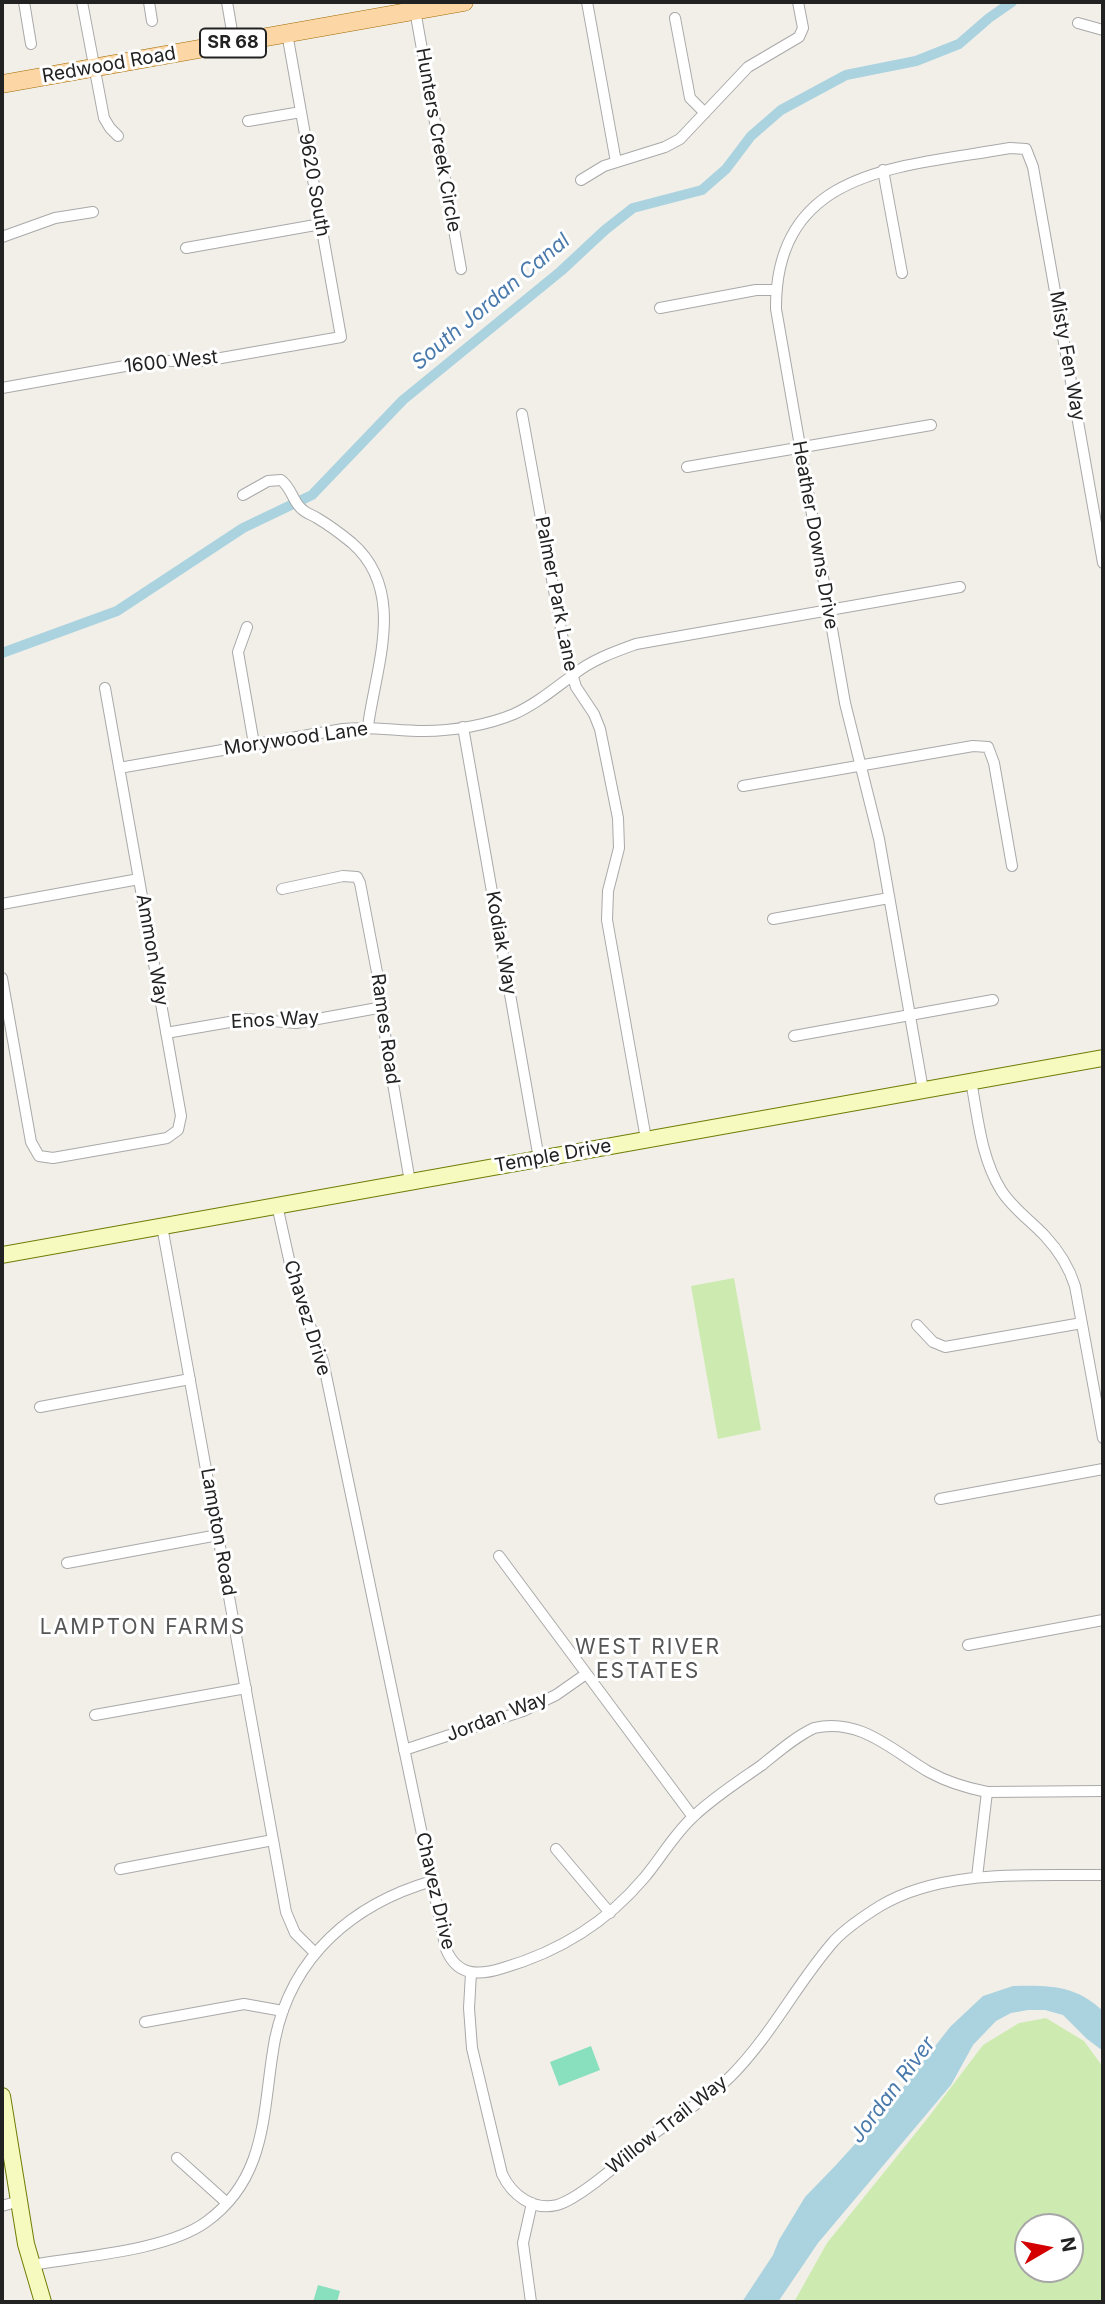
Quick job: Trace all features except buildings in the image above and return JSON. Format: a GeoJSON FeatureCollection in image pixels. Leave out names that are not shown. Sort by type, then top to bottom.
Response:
{"type":"FeatureCollection","features":[{"type":"Feature","properties":{"kind":"main road","name":"Redwood Road"},"geometry":{"type":"LineString","coordinates":[[2,84],[287,33],[393,8],[415,10],[464,2]]}},
{"type":"Feature","properties":{"kind":"street"},"geometry":{"type":"LineString","coordinates":[[24,2],[31,44]]}},
{"type":"Feature","properties":{"kind":"street"},"geometry":{"type":"LineString","coordinates":[[82,2],[104,118],[118,136]]}},
{"type":"Feature","properties":{"kind":"street"},"geometry":{"type":"LineString","coordinates":[[149,2],[152,21]]}},
{"type":"Feature","properties":{"kind":"street"},"geometry":{"type":"LineString","coordinates":[[227,2],[234,43]]}},
{"type":"Feature","properties":{"kind":"street"},"geometry":{"type":"LineString","coordinates":[[587,2],[616,162]]}},
{"type":"Feature","properties":{"kind":"street"},"geometry":{"type":"LineString","coordinates":[[581,180],[616,162],[673,143],[687,133],[748,67],[799,37],[803,28],[798,2]]}},
{"type":"Feature","properties":{"kind":"street","name":"Hunters Creek Circle"},"geometry":{"type":"LineString","coordinates":[[415,10],[461,270]]}},
{"type":"Feature","properties":{"kind":"street"},"geometry":{"type":"LineString","coordinates":[[675,18],[688,94],[692,102],[705,113]]}},
{"type":"Feature","properties":{"kind":"street"},"geometry":{"type":"LineString","coordinates":[[1078,23],[1103,30]]}},
{"type":"Feature","properties":{"kind":"street","name":"9620 South"},"geometry":{"type":"LineString","coordinates":[[287,33],[341,337]]}},
{"type":"Feature","properties":{"kind":"street"},"geometry":{"type":"LineString","coordinates":[[248,121],[301,112]]}},
{"type":"Feature","properties":{"kind":"street","name":"Heather Downs Drive"},"geometry":{"type":"LineString","coordinates":[[923,1090],[874,817],[845,703],[779,329],[776,290],[790,240],[806,215],[839,188],[883,170],[1010,148],[1026,149]]}},
{"type":"Feature","properties":{"kind":"street","name":"Misty Fen Way"},"geometry":{"type":"LineString","coordinates":[[1026,149],[1034,167],[1103,563]]}},
{"type":"Feature","properties":{"kind":"street"},"geometry":{"type":"LineString","coordinates":[[883,170],[901,273]]}},
{"type":"Feature","properties":{"kind":"street"},"geometry":{"type":"LineString","coordinates":[[2,237],[55,218],[93,212]]}},
{"type":"Feature","properties":{"kind":"street"},"geometry":{"type":"LineString","coordinates":[[186,248],[321,224]]}},
{"type":"Feature","properties":{"kind":"street"},"geometry":{"type":"LineString","coordinates":[[660,307],[756,290],[776,290]]}},
{"type":"Feature","properties":{"kind":"street","name":"1600 West"},"geometry":{"type":"LineString","coordinates":[[2,388],[153,361],[204,361],[341,337]]}},
{"type":"Feature","properties":{"kind":"street","name":"Palmer Park Lane"},"geometry":{"type":"LineString","coordinates":[[523,414],[565,651],[572,675],[600,729],[618,818],[619,848],[608,891],[607,920],[646,1139]]}},
{"type":"Feature","properties":{"kind":"street"},"geometry":{"type":"LineString","coordinates":[[687,467],[931,425]]}},
{"type":"Feature","properties":{"kind":"street"},"geometry":{"type":"LineString","coordinates":[[243,495],[275,480],[286,484],[297,503],[354,545],[379,584],[385,629],[368,726]]}},
{"type":"Feature","properties":{"kind":"street","name":"Morywood Lane"},"geometry":{"type":"LineString","coordinates":[[119,768],[368,726],[424,731],[463,727],[514,713],[595,661],[636,644],[960,587]]}},
{"type":"Feature","properties":{"kind":"street"},"geometry":{"type":"LineString","coordinates":[[247,627],[237,652],[254,744]]}},
{"type":"Feature","properties":{"kind":"street","name":"Ammon Way"},"geometry":{"type":"LineString","coordinates":[[2,978],[31,1142],[39,1156],[53,1158],[167,1138],[178,1130],[181,1116],[105,688]]}},
{"type":"Feature","properties":{"kind":"street","name":"Kodiak Way"},"geometry":{"type":"LineString","coordinates":[[463,727],[539,1159]]}},
{"type":"Feature","properties":{"kind":"street"},"geometry":{"type":"LineString","coordinates":[[743,786],[973,746],[988,747],[994,762],[1012,866]]}},
{"type":"Feature","properties":{"kind":"street","name":"Rames Road"},"geometry":{"type":"LineString","coordinates":[[282,889],[343,876],[357,877],[363,889],[410,1182]]}},
{"type":"Feature","properties":{"kind":"street"},"geometry":{"type":"LineString","coordinates":[[2,904],[139,879]]}},
{"type":"Feature","properties":{"kind":"street"},"geometry":{"type":"LineString","coordinates":[[773,919],[889,898]]}},
{"type":"Feature","properties":{"kind":"street"},"geometry":{"type":"LineString","coordinates":[[794,1036],[993,1000]]}},
{"type":"Feature","properties":{"kind":"street","name":"Enos Way"},"geometry":{"type":"LineString","coordinates":[[166,1033],[247,1019],[296,1023],[383,1007]]}},
{"type":"Feature","properties":{"kind":"street","name":"Temple Drive"},"geometry":{"type":"LineString","coordinates":[[2,1255],[1103,1058]]}},
{"type":"Feature","properties":{"kind":"street"},"geometry":{"type":"LineString","coordinates":[[971,1081],[984,1148],[993,1176],[1008,1201],[1045,1236],[1063,1259],[1075,1286],[1103,1438]]}},
{"type":"Feature","properties":{"kind":"street","name":"Chavez Drive"},"geometry":{"type":"LineString","coordinates":[[277,1205],[294,1282],[323,1361],[449,1957],[462,1970],[471,1973]]}},
{"type":"Feature","properties":{"kind":"street","name":"Lampton Road"},"geometry":{"type":"LineString","coordinates":[[162,1226],[289,1922],[302,1942],[315,1953]]}},
{"type":"Feature","properties":{"kind":"street"},"geometry":{"type":"LineString","coordinates":[[918,1325],[933,1342],[945,1347],[1082,1323]]}},
{"type":"Feature","properties":{"kind":"street"},"geometry":{"type":"LineString","coordinates":[[40,1407],[190,1380]]}},
{"type":"Feature","properties":{"kind":"street"},"geometry":{"type":"LineString","coordinates":[[940,1499],[1103,1469]]}},
{"type":"Feature","properties":{"kind":"street"},"geometry":{"type":"LineString","coordinates":[[67,1563],[218,1535]]}},
{"type":"Feature","properties":{"kind":"street"},"geometry":{"type":"LineString","coordinates":[[499,1556],[693,1816]]}},
{"type":"Feature","properties":{"kind":"street"},"geometry":{"type":"LineString","coordinates":[[968,1645],[1103,1620]]}},
{"type":"Feature","properties":{"kind":"street","name":"Jordan Way"},"geometry":{"type":"LineString","coordinates":[[404,1750],[523,1711],[556,1695],[586,1674]]}},
{"type":"Feature","properties":{"kind":"street"},"geometry":{"type":"LineString","coordinates":[[95,1716],[246,1688]]}},
{"type":"Feature","properties":{"kind":"street"},"geometry":{"type":"LineString","coordinates":[[531,2302],[523,2243],[531,2203],[506,2183],[499,2165],[472,2048],[468,2008],[471,1973],[502,1969],[548,1952],[610,1913],[644,1878],[693,1816],[803,1734],[820,1727],[839,1727],[864,1732],[932,1774],[987,1792],[1103,1791]]}},
{"type":"Feature","properties":{"kind":"street"},"geometry":{"type":"LineString","coordinates":[[977,1877],[987,1792]]}},
{"type":"Feature","properties":{"kind":"street"},"geometry":{"type":"LineString","coordinates":[[120,1868],[273,1840]]}},
{"type":"Feature","properties":{"kind":"street"},"geometry":{"type":"LineString","coordinates":[[556,1849],[610,1913]]}},
{"type":"Feature","properties":{"kind":"street","name":"Willow Trail Way"},"geometry":{"type":"LineString","coordinates":[[531,2203],[555,2205],[567,2201],[719,2087],[744,2062],[825,1953],[847,1929],[894,1899],[954,1880],[977,1877],[1103,1875]]}},
{"type":"Feature","properties":{"kind":"street"},"geometry":{"type":"LineString","coordinates":[[32,2265],[173,2239],[207,2221],[227,2203],[240,2188],[258,2151],[276,2037],[283,2011],[303,1971],[333,1934],[367,1908],[402,1890],[432,1881]]}},
{"type":"Feature","properties":{"kind":"street"},"geometry":{"type":"LineString","coordinates":[[145,2022],[244,2004],[283,2011]]}},
{"type":"Feature","properties":{"kind":"street"},"geometry":{"type":"LineString","coordinates":[[2,2096],[19,2201],[32,2265],[43,2302]]}},
{"type":"Feature","properties":{"kind":"street"},"geometry":{"type":"LineString","coordinates":[[177,2158],[227,2203]]}},
{"type":"Feature","properties":{"kind":"street"},"geometry":{"type":"LineString","coordinates":[[2,2206],[19,2201]]}},
{"type":"Feature","properties":{"kind":"green space"},"geometry":{"type":"Polygon","coordinates":[[[734,1278],[761,1430],[718,1439],[691,1286],[734,1278]]]}},
{"type":"Feature","properties":{"kind":"green space"},"geometry":{"type":"Polygon","coordinates":[[[1046,2018],[1084,2041],[1103,2067],[1103,2302],[794,2302],[827,2243],[983,2045],[1019,2023],[1046,2018]]]}},
{"type":"Feature","properties":{"kind":"green space"},"geometry":{"type":"Polygon","coordinates":[[[591,2046],[600,2070],[559,2086],[550,2062],[591,2046]]]}},
{"type":"Feature","properties":{"kind":"green space"},"geometry":{"type":"Polygon","coordinates":[[[318,2285],[340,2291],[337,2302],[313,2302],[318,2285]]]}},
{"type":"Feature","properties":{"kind":"water"},"geometry":{"type":"Polygon","coordinates":[[[1013,1986],[1061,1988],[1093,2002],[1103,2011],[1103,2051],[1063,2015],[1045,2010],[1028,2010],[1011,2013],[996,2021],[973,2045],[951,2085],[818,2243],[778,2302],[742,2302],[773,2255],[805,2197],[884,2112],[950,2027],[983,1996],[1013,1986]]]}},
{"type":"Feature","properties":{"kind":"waterway","name":"South Jordan Canal"},"geometry":{"type":"LineString","coordinates":[[2,653],[117,611],[243,528],[312,495],[403,400],[561,271],[633,208],[702,190],[726,169],[751,136],[781,110],[846,75],[916,61],[959,44],[1012,2]]}},
{"type":"Feature","properties":{"kind":"district","name":"LAMPTON FARMS"},"geometry":{"type":"Point","coordinates":[143,1628]}},
{"type":"Feature","properties":{"kind":"district","name":"WEST RIVER ESTATES"},"geometry":{"type":"Point","coordinates":[648,1660]}},
{"type":"Feature","properties":{"kind":"water label","name":"Jordan River"},"geometry":{"type":"Point","coordinates":[893,2090]}}]}
